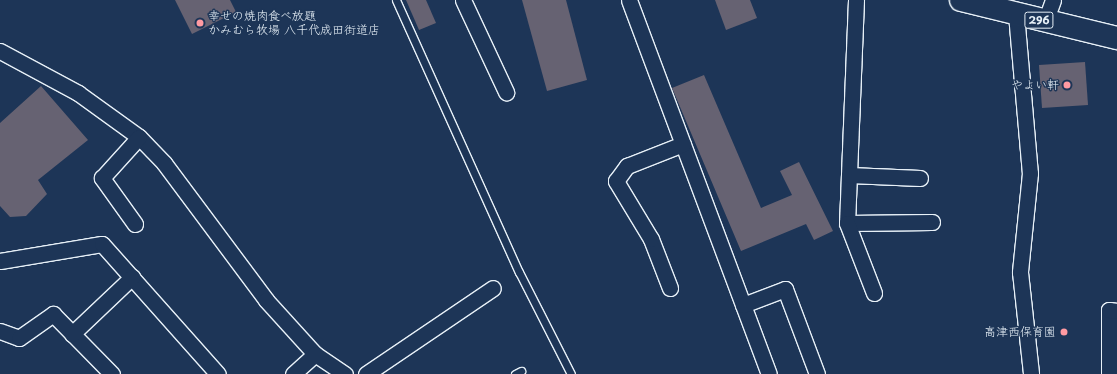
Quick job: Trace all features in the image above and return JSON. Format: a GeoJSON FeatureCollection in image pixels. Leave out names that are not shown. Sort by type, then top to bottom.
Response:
{"type":"FeatureCollection","features":[{"type":"Feature","properties":{"kind":"highway","name":"296"},"geometry":{"type":"LineString","coordinates":[[961,0],[1045,22],[1117,38]]}},
{"type":"Feature","properties":{"kind":"street"},"geometry":{"type":"LineString","coordinates":[[463,0],[506,92]]}},
{"type":"Feature","properties":{"kind":"street"},"geometry":{"type":"LineString","coordinates":[[629,0],[769,374]]}},
{"type":"Feature","properties":{"kind":"street"},"geometry":{"type":"LineString","coordinates":[[856,0],[847,222],[874,293]]}},
{"type":"Feature","properties":{"kind":"street"},"geometry":{"type":"LineString","coordinates":[[1045,22],[1053,0]]}},
{"type":"Feature","properties":{"kind":"street"},"geometry":{"type":"LineString","coordinates":[[1016,14],[1030,172],[1020,272],[1031,374]]}},
{"type":"Feature","properties":{"kind":"street"},"geometry":{"type":"LineString","coordinates":[[0,51],[78,93],[139,137],[190,196],[232,258],[315,354],[345,374]]}},
{"type":"Feature","properties":{"kind":"street"},"geometry":{"type":"LineString","coordinates":[[135,224],[102,178],[139,137]]}},
{"type":"Feature","properties":{"kind":"street"},"geometry":{"type":"LineString","coordinates":[[670,288],[651,239],[616,180],[627,166],[683,144]]}},
{"type":"Feature","properties":{"kind":"street"},"geometry":{"type":"LineString","coordinates":[[849,175],[920,178]]}},
{"type":"Feature","properties":{"kind":"street"},"geometry":{"type":"LineString","coordinates":[[847,222],[932,222]]}},
{"type":"Feature","properties":{"kind":"street"},"geometry":{"type":"LineString","coordinates":[[0,261],[102,244],[218,374]]}},
{"type":"Feature","properties":{"kind":"street"},"geometry":{"type":"LineString","coordinates":[[72,334],[132,277]]}},
{"type":"Feature","properties":{"kind":"street"},"geometry":{"type":"LineString","coordinates":[[366,374],[492,288]]}},
{"type":"Feature","properties":{"kind":"street"},"geometry":{"type":"LineString","coordinates":[[743,305],[786,289],[816,374]]}},
{"type":"Feature","properties":{"kind":"street"},"geometry":{"type":"LineString","coordinates":[[1109,374],[1109,310],[1117,311]]}},
{"type":"Feature","properties":{"kind":"street"},"geometry":{"type":"LineString","coordinates":[[0,331],[19,338],[53,314],[112,374]]}},
{"type":"Feature","properties":{"kind":"street"},"geometry":{"type":"LineString","coordinates":[[293,374],[315,354]]}},
{"type":"Feature","properties":{"kind":"lane"},"geometry":{"type":"LineString","coordinates":[[396,0],[520,272],[571,374]]}},
{"type":"Feature","properties":{"kind":"building","name":"幸せの焼肉食べ放題 かみむら牧場 八千代成田街道店"},"geometry":{"type":"Polygon","coordinates":[[[175,0],[230,0],[236,12],[192,34],[175,0]]]}},
{"type":"Feature","properties":{"kind":"building"},"geometry":{"type":"Polygon","coordinates":[[[406,0],[426,0],[436,23],[419,30],[406,0]]]}},
{"type":"Feature","properties":{"kind":"building"},"geometry":{"type":"Polygon","coordinates":[[[522,0],[566,0],[587,80],[547,91],[522,0]]]}},
{"type":"Feature","properties":{"kind":"building"},"geometry":{"type":"Polygon","coordinates":[[[715,0],[750,0],[757,18],[726,30],[715,0]]]}},
{"type":"Feature","properties":{"kind":"building"},"geometry":{"type":"Polygon","coordinates":[[[1085,62],[1088,105],[1042,108],[1039,65],[1085,62]]]}},
{"type":"Feature","properties":{"kind":"building"},"geometry":{"type":"Polygon","coordinates":[[[704,75],[761,208],[792,195],[780,171],[799,162],[833,231],[814,240],[806,224],[741,251],[672,88],[704,75]]]}},
{"type":"Feature","properties":{"kind":"building"},"geometry":{"type":"Polygon","coordinates":[[[41,86],[88,140],[38,180],[47,194],[26,216],[10,217],[0,206],[0,123],[41,86]]]}},
{"type":"Feature","properties":{"kind":"place","name":"幸せの焼肉食べ放題 かみむら牧場 八千代成田街道店"},"geometry":{"type":"Point","coordinates":[200,23]}},
{"type":"Feature","properties":{"kind":"place","name":"やよい軒"},"geometry":{"type":"Point","coordinates":[1067,85]}},
{"type":"Feature","properties":{"kind":"place","name":"高津西保育園"},"geometry":{"type":"Point","coordinates":[1064,332]}}]}
